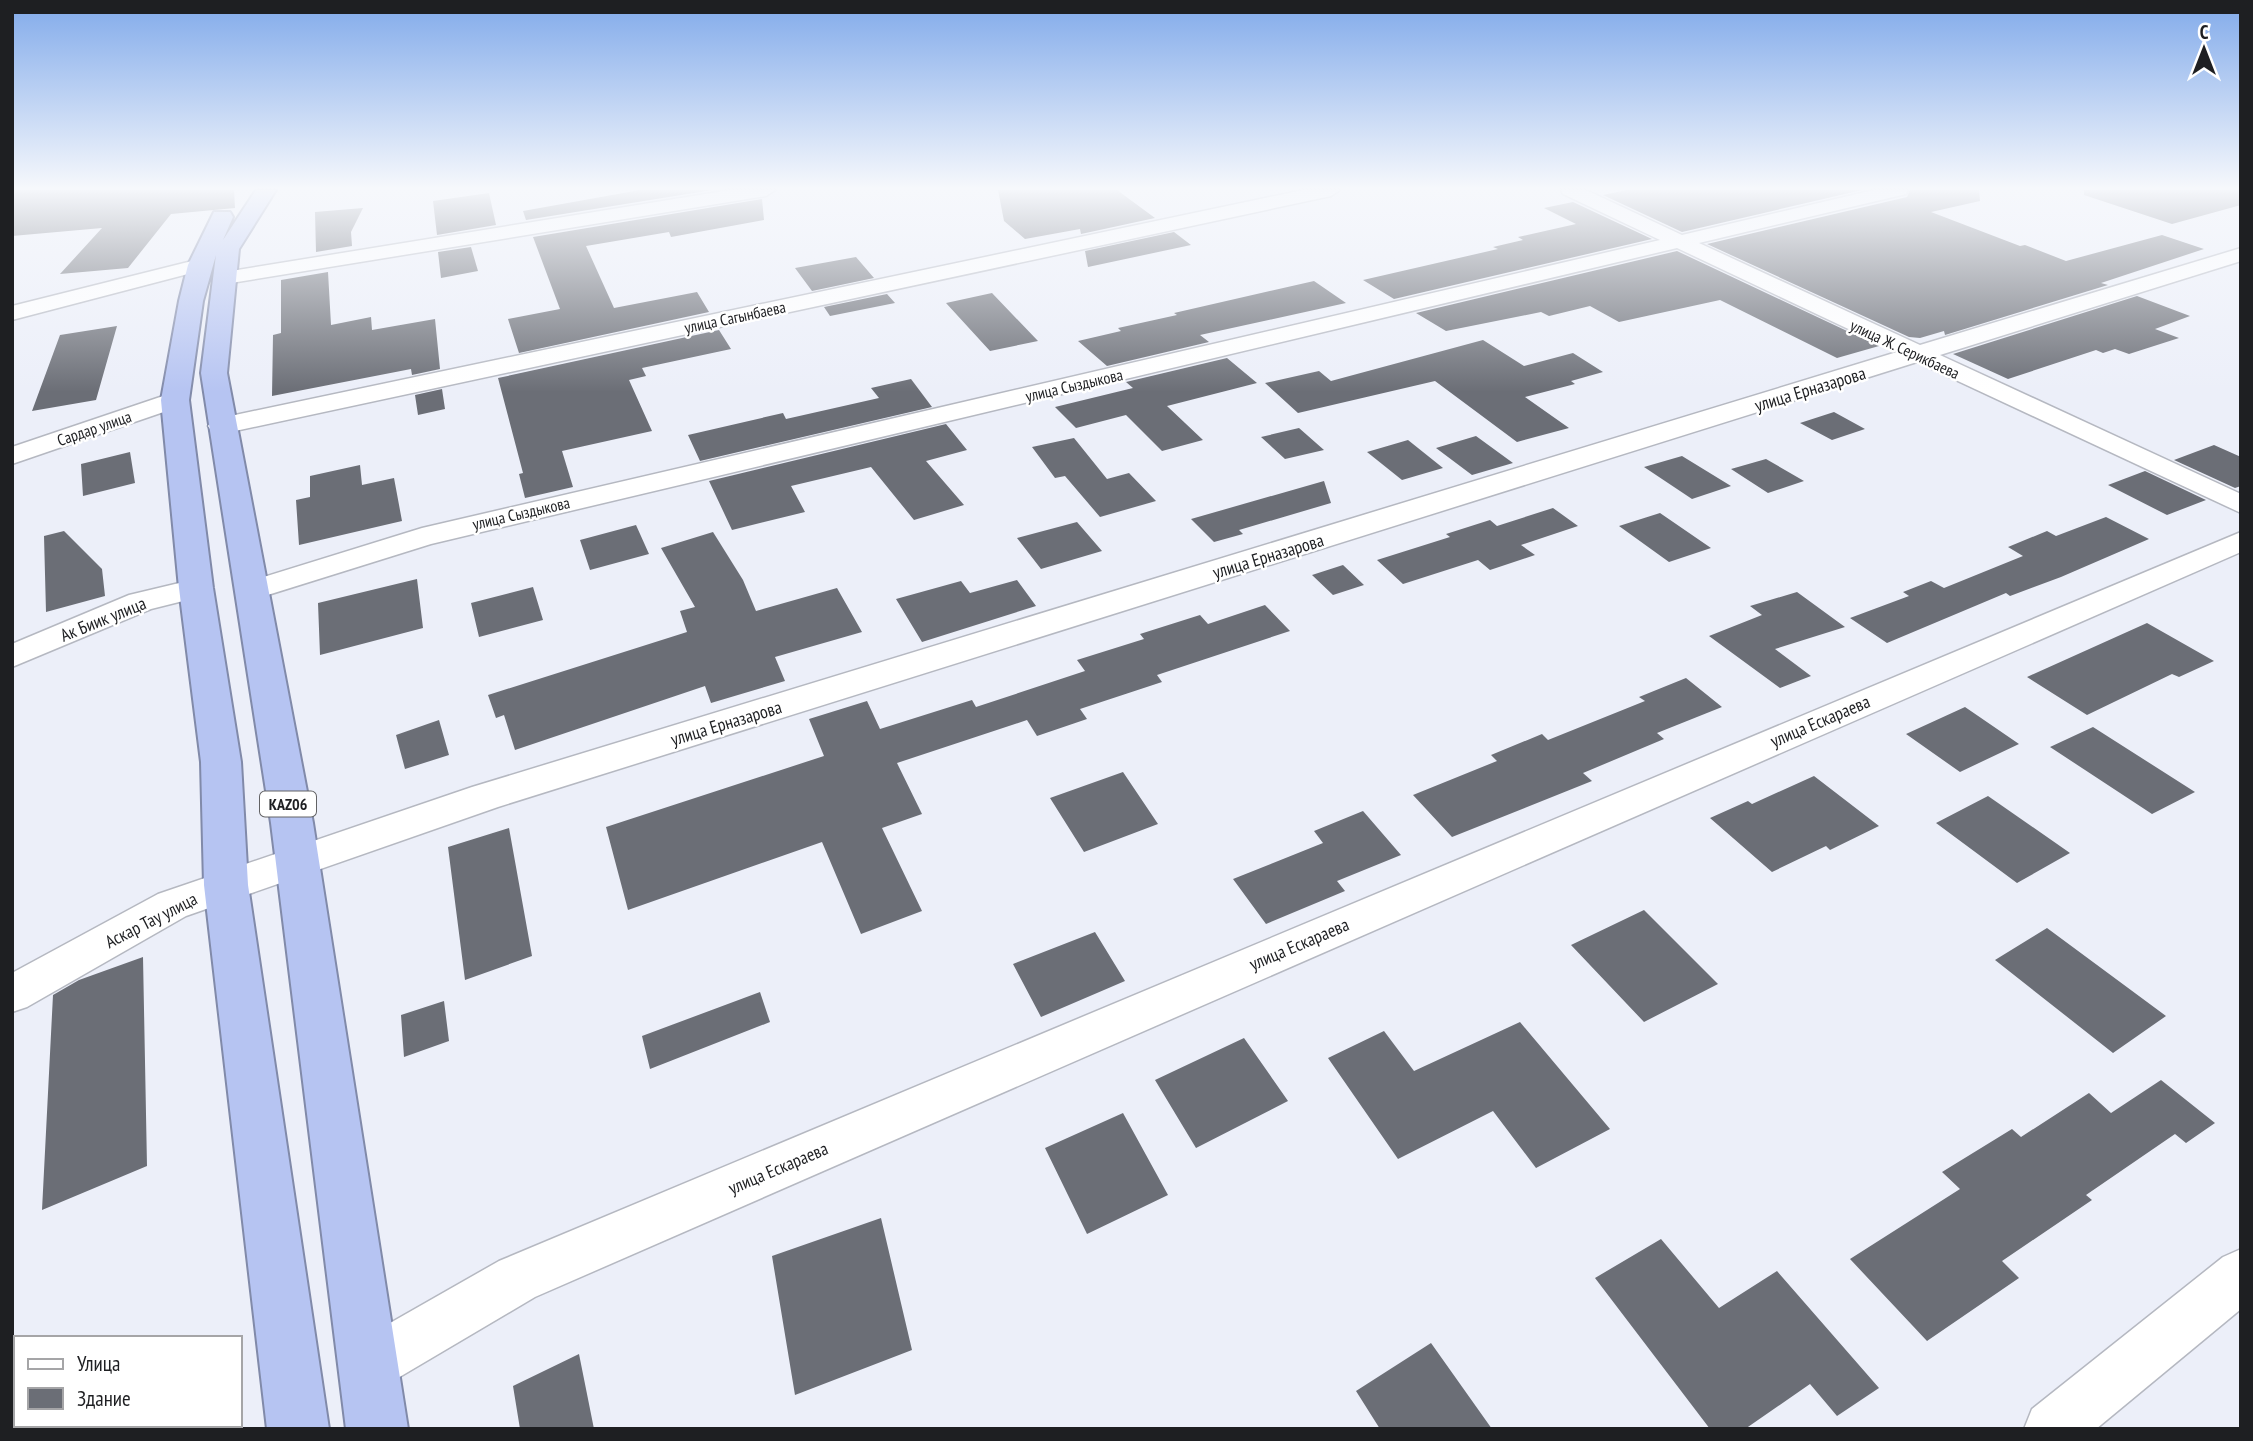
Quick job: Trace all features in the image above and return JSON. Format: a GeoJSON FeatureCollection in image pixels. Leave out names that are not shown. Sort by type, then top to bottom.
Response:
{"type":"FeatureCollection","features":[{"type":"Feature","properties":{"kind":"highway","name":"KАZ06"},"geometry":{"type":"LineString","coordinates":[[214,257],[214,373],[296,863],[377,1429]]}},
{"type":"Feature","properties":{"kind":"highway","name":"KАZ06"},"geometry":{"type":"LineString","coordinates":[[222,257],[191,301],[175,400],[196,588],[221,762],[226,885],[285,1421]]}},
{"type":"Feature","properties":{"kind":"street"},"geometry":{"type":"LineString","coordinates":[[12,313],[212,272],[312,257]]}},
{"type":"Feature","properties":{"kind":"street","name":"улица Сагынбаева"},"geometry":{"type":"LineString","coordinates":[[222,426],[1015,257]]}},
{"type":"Feature","properties":{"kind":"street","name":"улица Сыздыкова"},"geometry":{"type":"LineString","coordinates":[[252,591],[422,537],[1622,257]]}},
{"type":"Feature","properties":{"kind":"street","name":"улица Ж. Серикбаева"},"geometry":{"type":"LineString","coordinates":[[1713,257],[2241,505]]}},
{"type":"Feature","properties":{"kind":"street","name":"улица Ерназарова"},"geometry":{"type":"LineString","coordinates":[[296,863],[485,797],[2231,257]]}},
{"type":"Feature","properties":{"kind":"street","name":"Сардар улица"},"geometry":{"type":"LineString","coordinates":[[12,456],[175,400]]}},
{"type":"Feature","properties":{"kind":"street","name":"улица Ескараева"},"geometry":{"type":"LineString","coordinates":[[367,1366],[517,1279],[2241,541]]}},
{"type":"Feature","properties":{"kind":"street","name":"Ак Биик улица"},"geometry":{"type":"LineString","coordinates":[[12,656],[140,602],[196,588]]}},
{"type":"Feature","properties":{"kind":"street","name":"Аскар Тау улица"},"geometry":{"type":"LineString","coordinates":[[12,994],[172,905],[296,863]]}},
{"type":"Feature","properties":{"kind":"street"},"geometry":{"type":"LineString","coordinates":[[2052,1429],[2241,1275]]}},
{"type":"Feature","properties":{"kind":"building"},"geometry":{"type":"Polygon","coordinates":[[[75,257],[137,257],[128,268],[60,274],[75,257]]]}},
{"type":"Feature","properties":{"kind":"building"},"geometry":{"type":"Polygon","coordinates":[[[439,257],[474,257],[478,271],[441,278],[439,257]]]}},
{"type":"Feature","properties":{"kind":"building"},"geometry":{"type":"Polygon","coordinates":[[[541,257],[591,257],[614,308],[697,292],[709,312],[519,353],[508,319],[560,309],[541,257]]]}},
{"type":"Feature","properties":{"kind":"building"},"geometry":{"type":"Polygon","coordinates":[[[856,257],[874,278],[812,291],[795,268],[856,257]]]}},
{"type":"Feature","properties":{"kind":"building"},"geometry":{"type":"Polygon","coordinates":[[[1086,257],[1134,257],[1088,267],[1086,257]]]}},
{"type":"Feature","properties":{"kind":"building"},"geometry":{"type":"Polygon","coordinates":[[[1462,257],[1574,257],[1394,299],[1363,280],[1462,257]]]}},
{"type":"Feature","properties":{"kind":"building"},"geometry":{"type":"Polygon","coordinates":[[[1651,257],[1690,257],[1879,346],[1837,358],[1720,300],[1619,322],[1590,306],[1549,316],[1541,312],[1446,331],[1416,313],[1651,257]]]}},
{"type":"Feature","properties":{"kind":"building"},"geometry":{"type":"Polygon","coordinates":[[[1736,257],[2056,257],[2066,261],[2080,257],[2179,257],[2101,283],[2108,285],[1945,335],[1944,331],[1920,338],[1909,337],[1736,257]]]}},
{"type":"Feature","properties":{"kind":"building"},"geometry":{"type":"Polygon","coordinates":[[[328,272],[331,325],[371,317],[372,330],[435,319],[440,369],[412,375],[411,369],[272,396],[273,335],[281,333],[281,280],[328,272]]]}},
{"type":"Feature","properties":{"kind":"building"},"geometry":{"type":"Polygon","coordinates":[[[1314,281],[1346,303],[1200,335],[1209,342],[1107,366],[1078,341],[1121,331],[1118,328],[1177,315],[1174,313],[1314,281]]]}},
{"type":"Feature","properties":{"kind":"building"},"geometry":{"type":"Polygon","coordinates":[[[992,293],[1038,341],[990,351],[946,303],[992,293]]]}},
{"type":"Feature","properties":{"kind":"building"},"geometry":{"type":"Polygon","coordinates":[[[887,294],[895,303],[830,316],[824,307],[887,294]]]}},
{"type":"Feature","properties":{"kind":"building"},"geometry":{"type":"Polygon","coordinates":[[[2137,296],[2190,316],[2155,329],[2179,338],[2129,354],[2115,349],[2103,353],[2096,350],[2008,379],[1953,354],[2137,296]]]}},
{"type":"Feature","properties":{"kind":"building"},"geometry":{"type":"Polygon","coordinates":[[[117,326],[96,400],[32,411],[60,335],[117,326]]]}},
{"type":"Feature","properties":{"kind":"building"},"geometry":{"type":"Polygon","coordinates":[[[719,330],[731,349],[642,368],[646,376],[629,380],[652,431],[562,451],[573,487],[525,498],[519,474],[523,473],[498,378],[719,330]]]}},
{"type":"Feature","properties":{"kind":"building"},"geometry":{"type":"Polygon","coordinates":[[[1483,340],[1524,366],[1573,353],[1603,372],[1571,381],[1575,384],[1525,397],[1569,428],[1517,442],[1435,381],[1298,413],[1265,383],[1319,371],[1331,381],[1483,340]]]}},
{"type":"Feature","properties":{"kind":"building"},"geometry":{"type":"Polygon","coordinates":[[[1227,358],[1257,383],[1167,406],[1203,440],[1162,451],[1126,415],[1076,428],[1055,407],[1133,388],[1126,382],[1227,358]]]}},
{"type":"Feature","properties":{"kind":"building"},"geometry":{"type":"Polygon","coordinates":[[[911,379],[932,407],[700,461],[688,435],[783,413],[786,419],[879,398],[871,388],[911,379]]]}},
{"type":"Feature","properties":{"kind":"building"},"geometry":{"type":"Polygon","coordinates":[[[442,389],[445,409],[418,415],[415,395],[442,389]]]}},
{"type":"Feature","properties":{"kind":"building"},"geometry":{"type":"Polygon","coordinates":[[[1834,412],[1865,429],[1832,440],[1800,423],[1834,412]]]}},
{"type":"Feature","properties":{"kind":"building"},"geometry":{"type":"Polygon","coordinates":[[[946,424],[967,450],[926,461],[964,505],[914,520],[871,467],[791,486],[805,512],[732,530],[709,481],[946,424]]]}},
{"type":"Feature","properties":{"kind":"building"},"geometry":{"type":"Polygon","coordinates":[[[1299,428],[1324,450],[1285,459],[1261,437],[1299,428]]]}},
{"type":"Feature","properties":{"kind":"building"},"geometry":{"type":"Polygon","coordinates":[[[1476,436],[1513,463],[1472,475],[1436,448],[1476,436]]]}},
{"type":"Feature","properties":{"kind":"building"},"geometry":{"type":"Polygon","coordinates":[[[1074,438],[1107,479],[1129,473],[1156,501],[1100,517],[1065,476],[1055,478],[1032,447],[1074,438]]]}},
{"type":"Feature","properties":{"kind":"building"},"geometry":{"type":"Polygon","coordinates":[[[1408,440],[1443,468],[1402,480],[1367,452],[1408,440]]]}},
{"type":"Feature","properties":{"kind":"building"},"geometry":{"type":"Polygon","coordinates":[[[2214,445],[2241,457],[2241,486],[2235,488],[2174,460],[2214,445]]]}},
{"type":"Feature","properties":{"kind":"building"},"geometry":{"type":"Polygon","coordinates":[[[130,452],[135,483],[83,496],[81,464],[130,452]]]}},
{"type":"Feature","properties":{"kind":"building"},"geometry":{"type":"Polygon","coordinates":[[[1682,456],[1731,486],[1692,499],[1644,467],[1682,456]]]}},
{"type":"Feature","properties":{"kind":"building"},"geometry":{"type":"Polygon","coordinates":[[[1766,459],[1804,481],[1768,493],[1731,469],[1766,459]]]}},
{"type":"Feature","properties":{"kind":"building"},"geometry":{"type":"Polygon","coordinates":[[[360,465],[362,485],[394,478],[402,521],[299,545],[296,500],[310,497],[310,476],[360,465]]]}},
{"type":"Feature","properties":{"kind":"building"},"geometry":{"type":"Polygon","coordinates":[[[2145,471],[2206,500],[2167,515],[2108,485],[2145,471]]]}},
{"type":"Feature","properties":{"kind":"building"},"geometry":{"type":"Polygon","coordinates":[[[1324,481],[1331,503],[1239,530],[1243,534],[1214,542],[1191,519],[1324,481]]]}},
{"type":"Feature","properties":{"kind":"building"},"geometry":{"type":"Polygon","coordinates":[[[1553,508],[1578,526],[1521,545],[1535,555],[1490,570],[1478,560],[1403,584],[1377,560],[1450,537],[1446,534],[1490,520],[1497,526],[1553,508]]]}},
{"type":"Feature","properties":{"kind":"building"},"geometry":{"type":"Polygon","coordinates":[[[1660,513],[1711,548],[1669,562],[1619,526],[1660,513]]]}},
{"type":"Feature","properties":{"kind":"building"},"geometry":{"type":"Polygon","coordinates":[[[2106,517],[2149,539],[2061,577],[2010,596],[2006,593],[1887,643],[1850,618],[1909,596],[1903,592],[1931,581],[1944,588],[2023,556],[2008,547],[2047,531],[2056,536],[2106,517]]]}},
{"type":"Feature","properties":{"kind":"building"},"geometry":{"type":"Polygon","coordinates":[[[1077,522],[1102,551],[1041,569],[1017,538],[1077,522]]]}},
{"type":"Feature","properties":{"kind":"building"},"geometry":{"type":"Polygon","coordinates":[[[636,525],[649,554],[590,570],[580,540],[636,525]]]}},
{"type":"Feature","properties":{"kind":"building"},"geometry":{"type":"Polygon","coordinates":[[[64,531],[102,569],[105,596],[46,612],[44,536],[64,531]]]}},
{"type":"Feature","properties":{"kind":"building"},"geometry":{"type":"Polygon","coordinates":[[[713,532],[743,580],[756,611],[837,588],[862,632],[775,657],[785,681],[711,703],[705,686],[515,750],[504,715],[496,718],[488,695],[687,632],[680,611],[695,607],[661,548],[713,532]]]}},
{"type":"Feature","properties":{"kind":"building"},"geometry":{"type":"Polygon","coordinates":[[[1343,565],[1364,585],[1333,595],[1312,575],[1343,565]]]}},
{"type":"Feature","properties":{"kind":"building"},"geometry":{"type":"Polygon","coordinates":[[[417,579],[423,628],[320,655],[318,603],[417,579]]]}},
{"type":"Feature","properties":{"kind":"building"},"geometry":{"type":"Polygon","coordinates":[[[1017,580],[1036,606],[922,642],[896,599],[961,581],[970,593],[1017,580]]]}},
{"type":"Feature","properties":{"kind":"building"},"geometry":{"type":"Polygon","coordinates":[[[533,587],[543,620],[479,637],[471,603],[533,587]]]}},
{"type":"Feature","properties":{"kind":"building"},"geometry":{"type":"Polygon","coordinates":[[[1797,592],[1845,627],[1775,649],[1811,676],[1780,688],[1709,636],[1762,615],[1750,606],[1797,592]]]}},
{"type":"Feature","properties":{"kind":"building"},"geometry":{"type":"Polygon","coordinates":[[[1265,605],[1290,631],[1157,675],[1162,682],[1080,709],[1087,719],[1037,736],[1027,720],[897,763],[922,814],[882,828],[922,911],[861,934],[822,842],[628,910],[606,827],[824,756],[809,719],[867,701],[880,729],[972,700],[976,707],[1085,671],[1077,660],[1144,639],[1140,634],[1200,615],[1208,624],[1265,605]]]}},
{"type":"Feature","properties":{"kind":"building"},"geometry":{"type":"Polygon","coordinates":[[[2147,623],[2214,661],[2179,677],[2172,674],[2087,715],[2027,677],[2147,623]]]}},
{"type":"Feature","properties":{"kind":"building"},"geometry":{"type":"Polygon","coordinates":[[[1686,678],[1722,707],[1657,733],[1664,739],[1583,773],[1592,781],[1452,837],[1413,795],[1497,761],[1491,755],[1542,734],[1548,740],[1645,701],[1639,697],[1686,678]]]}},
{"type":"Feature","properties":{"kind":"building"},"geometry":{"type":"Polygon","coordinates":[[[1965,707],[2019,744],[1960,772],[1906,734],[1965,707]]]}},
{"type":"Feature","properties":{"kind":"building"},"geometry":{"type":"Polygon","coordinates":[[[439,720],[449,755],[405,769],[396,735],[439,720]]]}},
{"type":"Feature","properties":{"kind":"building"},"geometry":{"type":"Polygon","coordinates":[[[2093,727],[2195,792],[2152,814],[2050,747],[2093,727]]]}},
{"type":"Feature","properties":{"kind":"building"},"geometry":{"type":"Polygon","coordinates":[[[1123,772],[1158,824],[1084,852],[1050,798],[1123,772]]]}},
{"type":"Feature","properties":{"kind":"building"},"geometry":{"type":"Polygon","coordinates":[[[1814,776],[1879,826],[1830,850],[1826,846],[1772,872],[1710,818],[1748,801],[1752,804],[1814,776]]]}},
{"type":"Feature","properties":{"kind":"building"},"geometry":{"type":"Polygon","coordinates":[[[1988,796],[2070,853],[2017,883],[1936,823],[1988,796]]]}},
{"type":"Feature","properties":{"kind":"building"},"geometry":{"type":"Polygon","coordinates":[[[1363,811],[1401,855],[1337,881],[1345,891],[1266,924],[1233,879],[1323,843],[1314,831],[1363,811]]]}},
{"type":"Feature","properties":{"kind":"building"},"geometry":{"type":"Polygon","coordinates":[[[509,828],[532,956],[465,980],[448,847],[509,828]]]}},
{"type":"Feature","properties":{"kind":"building"},"geometry":{"type":"Polygon","coordinates":[[[1644,910],[1718,984],[1644,1022],[1571,945],[1644,910]]]}},
{"type":"Feature","properties":{"kind":"building"},"geometry":{"type":"Polygon","coordinates":[[[2047,928],[2166,1016],[2113,1053],[1995,960],[2047,928]]]}},
{"type":"Feature","properties":{"kind":"building"},"geometry":{"type":"Polygon","coordinates":[[[1095,932],[1125,981],[1041,1017],[1013,964],[1095,932]]]}},
{"type":"Feature","properties":{"kind":"building"},"geometry":{"type":"Polygon","coordinates":[[[143,957],[147,1166],[42,1210],[53,995],[79,980],[143,957]]]}},
{"type":"Feature","properties":{"kind":"building"},"geometry":{"type":"Polygon","coordinates":[[[760,992],[770,1022],[650,1069],[642,1036],[760,992]]]}},
{"type":"Feature","properties":{"kind":"building"},"geometry":{"type":"Polygon","coordinates":[[[444,1001],[449,1041],[404,1057],[401,1015],[444,1001]]]}},
{"type":"Feature","properties":{"kind":"building"},"geometry":{"type":"Polygon","coordinates":[[[1520,1022],[1610,1129],[1536,1168],[1493,1111],[1398,1159],[1328,1058],[1384,1031],[1414,1071],[1520,1022]]]}},
{"type":"Feature","properties":{"kind":"building"},"geometry":{"type":"Polygon","coordinates":[[[1244,1038],[1288,1101],[1196,1148],[1155,1080],[1244,1038]]]}},
{"type":"Feature","properties":{"kind":"building"},"geometry":{"type":"Polygon","coordinates":[[[2161,1080],[2215,1123],[2186,1143],[2175,1134],[2086,1195],[2092,1200],[2002,1261],[2019,1278],[1927,1341],[1850,1259],[1960,1189],[1942,1172],[2012,1129],[2021,1137],[2089,1093],[2111,1113],[2161,1080]]]}},
{"type":"Feature","properties":{"kind":"building"},"geometry":{"type":"Polygon","coordinates":[[[1123,1113],[1168,1195],[1087,1234],[1045,1148],[1123,1113]]]}},
{"type":"Feature","properties":{"kind":"building"},"geometry":{"type":"Polygon","coordinates":[[[881,1218],[912,1350],[795,1395],[772,1256],[881,1218]]]}},
{"type":"Feature","properties":{"kind":"building"},"geometry":{"type":"Polygon","coordinates":[[[1661,1239],[1719,1308],[1777,1271],[1879,1388],[1837,1416],[1810,1384],[1745,1429],[1710,1429],[1595,1278],[1661,1239]]]}},
{"type":"Feature","properties":{"kind":"building"},"geometry":{"type":"Polygon","coordinates":[[[1431,1343],[1492,1429],[1380,1429],[1356,1391],[1431,1343]]]}},
{"type":"Feature","properties":{"kind":"building"},"geometry":{"type":"Polygon","coordinates":[[[579,1354],[594,1429],[520,1429],[513,1386],[579,1354]]]}}]}
